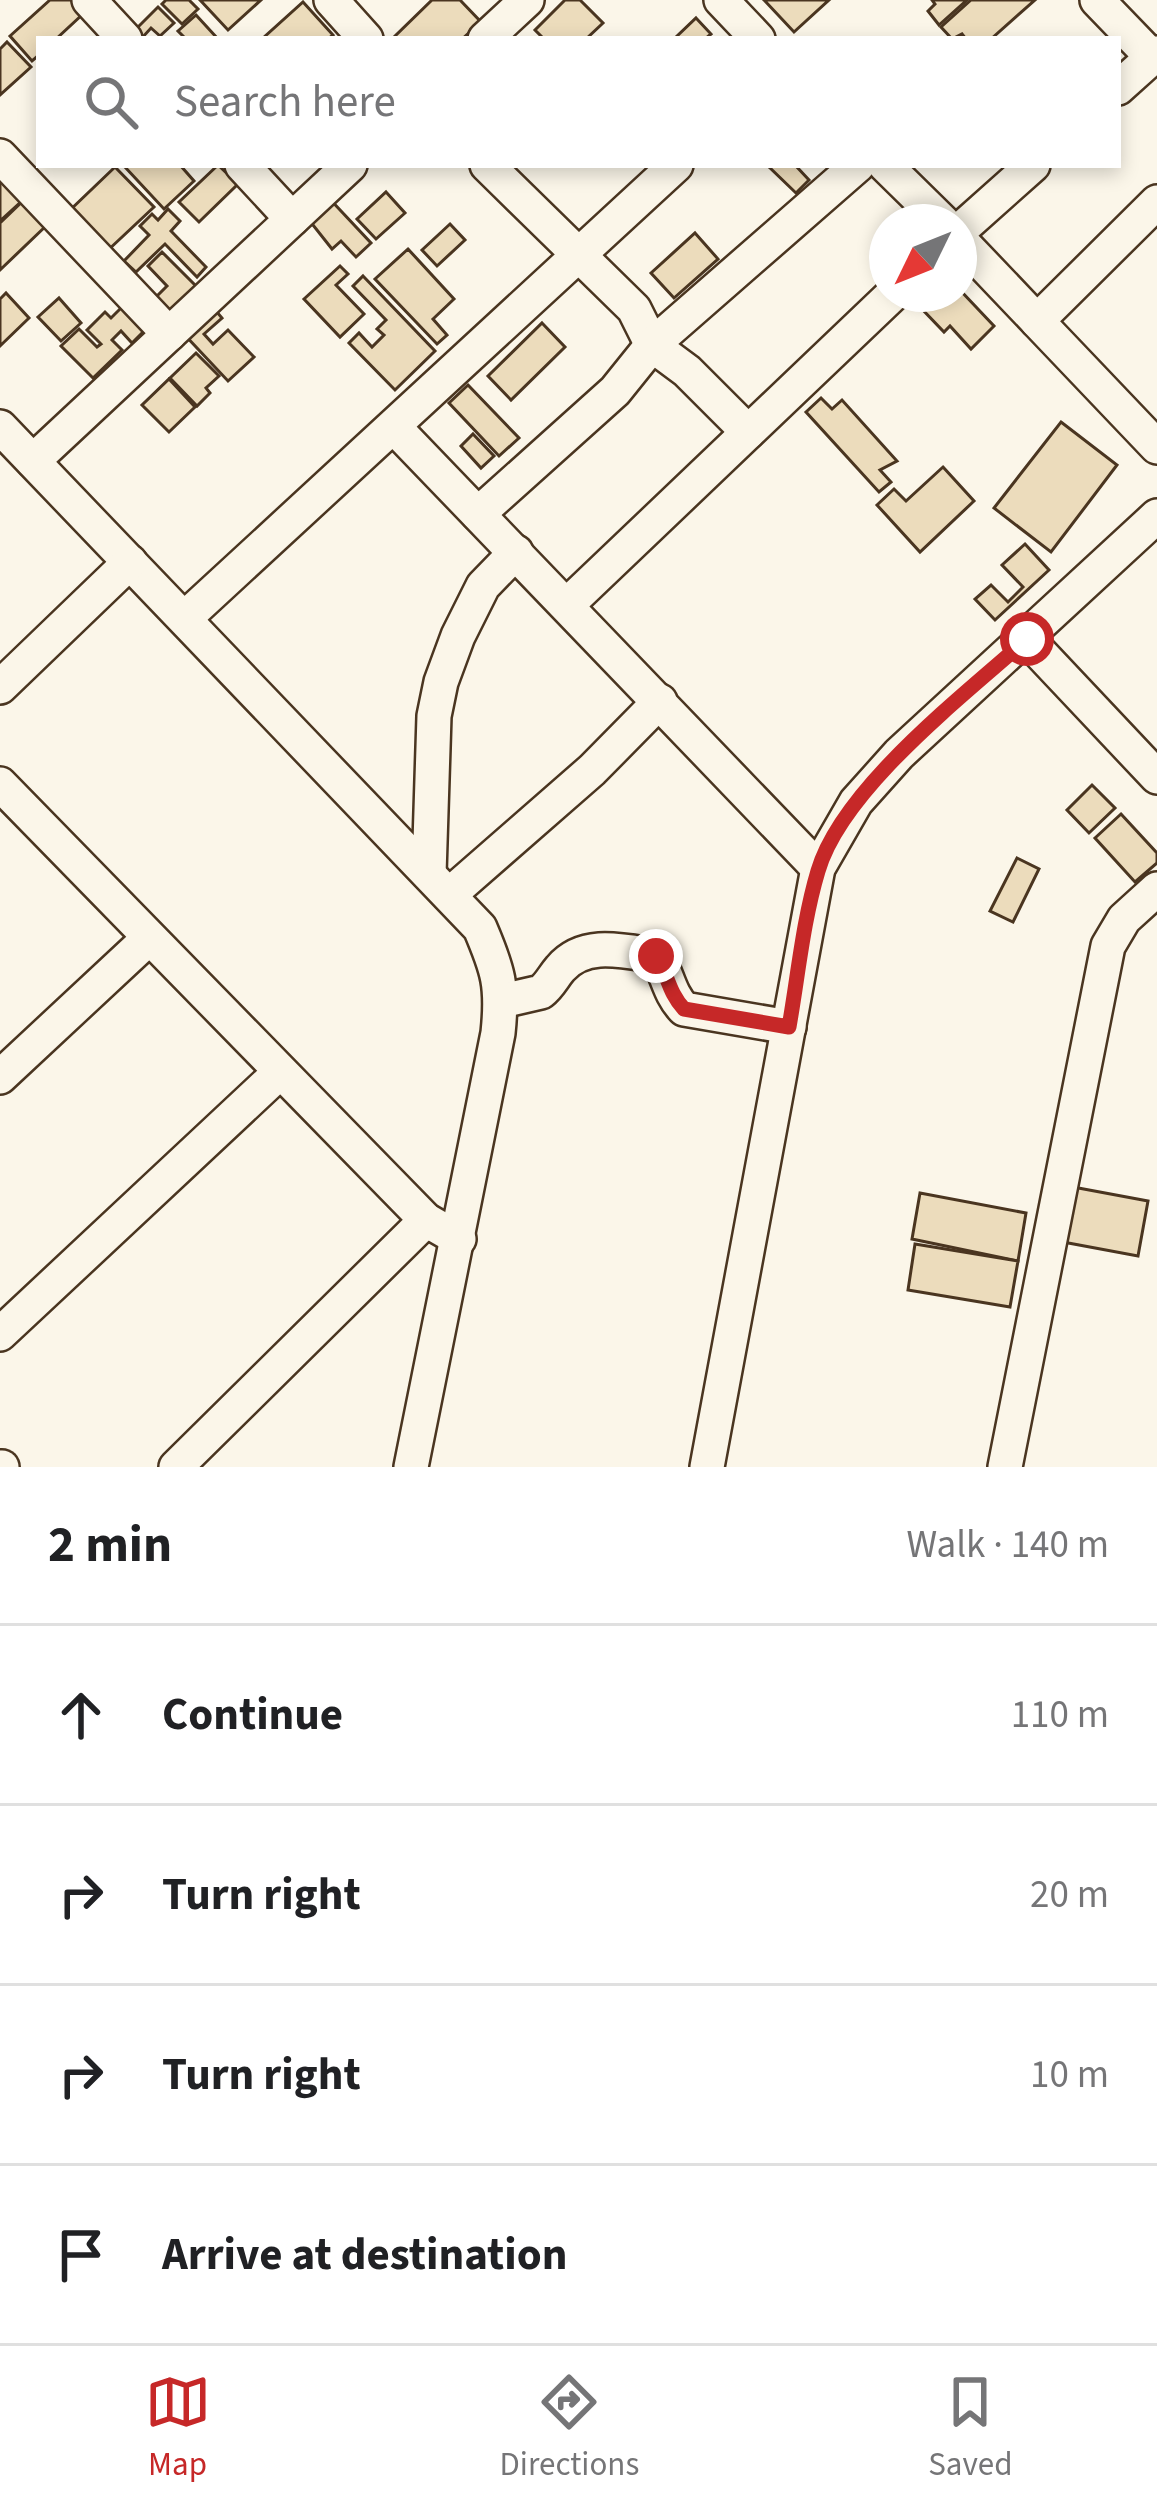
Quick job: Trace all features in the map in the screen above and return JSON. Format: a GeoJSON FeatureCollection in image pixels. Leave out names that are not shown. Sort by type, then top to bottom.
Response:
{"type":"FeatureCollection","features":[{"type":"Feature","properties":{"kind":"street"},"geometry":{"type":"LineString","coordinates":[[89,0],[122,36]]}},
{"type":"Feature","properties":{"kind":"street"},"geometry":{"type":"LineString","coordinates":[[331,0],[363,36]]}},
{"type":"Feature","properties":{"kind":"street"},"geometry":{"type":"LineString","coordinates":[[488,36],[527,0]]}},
{"type":"Feature","properties":{"kind":"street"},"geometry":{"type":"LineString","coordinates":[[721,0],[755,36]]}},
{"type":"Feature","properties":{"kind":"street"},"geometry":{"type":"LineString","coordinates":[[1097,0],[1155,55],[1121,85]]}},
{"type":"Feature","properties":{"kind":"street"},"geometry":{"type":"LineString","coordinates":[[0,156],[169,334]]}},
{"type":"Feature","properties":{"kind":"street"},"geometry":{"type":"LineString","coordinates":[[245,168],[292,219]]}},
{"type":"Feature","properties":{"kind":"street"},"geometry":{"type":"LineString","coordinates":[[347,168],[169,334],[13,452],[130,562],[440,884],[480,928],[494,961],[502,1000],[411,1467]]}},
{"type":"Feature","properties":{"kind":"street"},"geometry":{"type":"LineString","coordinates":[[490,168],[634,309],[652,345],[748,432]]}},
{"type":"Feature","properties":{"kind":"street"},"geometry":{"type":"LineString","coordinates":[[185,618],[673,168]]}},
{"type":"Feature","properties":{"kind":"street"},"geometry":{"type":"LineString","coordinates":[[478,514],[615,392],[652,345],[855,168]]}},
{"type":"Feature","properties":{"kind":"street"},"geometry":{"type":"LineString","coordinates":[[888,168],[925,204]]}},
{"type":"Feature","properties":{"kind":"street"},"geometry":{"type":"LineString","coordinates":[[977,218],[1030,168]]}},
{"type":"Feature","properties":{"kind":"street"},"geometry":{"type":"LineString","coordinates":[[1037,321],[1157,202]]}},
{"type":"Feature","properties":{"kind":"street"},"geometry":{"type":"LineString","coordinates":[[977,255],[1157,447]]}},
{"type":"Feature","properties":{"kind":"street"},"geometry":{"type":"LineString","coordinates":[[567,605],[874,312]]}},
{"type":"Feature","properties":{"kind":"street"},"geometry":{"type":"LineString","coordinates":[[395,428],[818,868]]}},
{"type":"Feature","properties":{"kind":"street"},"geometry":{"type":"LineString","coordinates":[[707,1467],[818,868],[856,802],[899,754],[1027,639],[1143,545],[1157,516]]}},
{"type":"Feature","properties":{"kind":"street"},"geometry":{"type":"LineString","coordinates":[[440,884],[434,716],[458,636],[483,586],[516,552]]}},
{"type":"Feature","properties":{"kind":"street"},"geometry":{"type":"LineString","coordinates":[[0,688],[130,562]]}},
{"type":"Feature","properties":{"kind":"street"},"geometry":{"type":"LineString","coordinates":[[1027,639],[1157,777]]}},
{"type":"Feature","properties":{"kind":"street"},"geometry":{"type":"LineString","coordinates":[[440,884],[592,770],[660,701]]}},
{"type":"Feature","properties":{"kind":"street"},"geometry":{"type":"LineString","coordinates":[[0,784],[426,1220],[459,1239]]}},
{"type":"Feature","properties":{"kind":"street"},"geometry":{"type":"LineString","coordinates":[[1005,1467],[1108,946],[1124,919],[1157,889]]}},
{"type":"Feature","properties":{"kind":"street"},"geometry":{"type":"LineString","coordinates":[[0,1077],[148,939]]}},
{"type":"Feature","properties":{"kind":"street"},"geometry":{"type":"LineString","coordinates":[[502,1000],[542,992],[559,969],[583,951],[607,950],[656,956],[672,996],[684,1009],[789,1027]]}},
{"type":"Feature","properties":{"kind":"street"},"geometry":{"type":"LineString","coordinates":[[0,1334],[280,1072]]}},
{"type":"Feature","properties":{"kind":"street"},"geometry":{"type":"LineString","coordinates":[[176,1467],[426,1220]]}},
{"type":"Feature","properties":{"kind":"building"},"geometry":{"type":"Polygon","coordinates":[[[50,0],[71,0],[84,13],[59,36],[36,36],[32,61],[10,36],[50,0]]]}},
{"type":"Feature","properties":{"kind":"building"},"geometry":{"type":"Polygon","coordinates":[[[189,0],[198,9],[182,24],[162,4],[189,0]]]}},
{"type":"Feature","properties":{"kind":"building"},"geometry":{"type":"Polygon","coordinates":[[[200,0],[261,0],[228,30],[200,0]]]}},
{"type":"Feature","properties":{"kind":"building"},"geometry":{"type":"Polygon","coordinates":[[[432,0],[460,0],[481,22],[465,36],[395,36],[432,0]]]}},
{"type":"Feature","properties":{"kind":"building"},"geometry":{"type":"Polygon","coordinates":[[[565,0],[580,0],[603,23],[589,36],[541,36],[535,30],[565,0]]]}},
{"type":"Feature","properties":{"kind":"building"},"geometry":{"type":"Polygon","coordinates":[[[764,0],[829,0],[794,32],[764,0]]]}},
{"type":"Feature","properties":{"kind":"building"},"geometry":{"type":"Polygon","coordinates":[[[932,0],[967,0],[939,25],[928,11],[935,4],[932,0]]]}},
{"type":"Feature","properties":{"kind":"building"},"geometry":{"type":"Polygon","coordinates":[[[971,0],[1035,0],[994,36],[949,36],[941,27],[971,0]]]}},
{"type":"Feature","properties":{"kind":"building"},"geometry":{"type":"Polygon","coordinates":[[[303,2],[333,35],[332,36],[265,36],[303,2]]]}},
{"type":"Feature","properties":{"kind":"building"},"geometry":{"type":"Polygon","coordinates":[[[158,7],[174,23],[160,36],[151,28],[144,36],[131,34],[158,7]]]}},
{"type":"Feature","properties":{"kind":"building"},"geometry":{"type":"Polygon","coordinates":[[[196,15],[215,36],[183,36],[178,31],[196,15]]]}},
{"type":"Feature","properties":{"kind":"building"},"geometry":{"type":"Polygon","coordinates":[[[696,18],[711,34],[709,36],[677,36],[696,18]]]}},
{"type":"Feature","properties":{"kind":"building"},"geometry":{"type":"Polygon","coordinates":[[[7,42],[31,67],[0,95],[0,49],[7,42]]]}},
{"type":"Feature","properties":{"kind":"building"},"geometry":{"type":"Polygon","coordinates":[[[114,168],[154,207],[105,253],[67,213],[114,168]]]}},
{"type":"Feature","properties":{"kind":"building"},"geometry":{"type":"Polygon","coordinates":[[[126,168],[183,168],[194,181],[164,209],[126,168]]]}},
{"type":"Feature","properties":{"kind":"building"},"geometry":{"type":"Polygon","coordinates":[[[215,168],[238,184],[199,222],[179,202],[215,168]]]}},
{"type":"Feature","properties":{"kind":"building"},"geometry":{"type":"Polygon","coordinates":[[[770,168],[798,168],[809,180],[796,193],[770,168]]]}},
{"type":"Feature","properties":{"kind":"building"},"geometry":{"type":"Polygon","coordinates":[[[0,174],[24,199],[0,221],[0,174]]]}},
{"type":"Feature","properties":{"kind":"building"},"geometry":{"type":"Polygon","coordinates":[[[386,192],[405,213],[376,239],[357,219],[386,192]]]}},
{"type":"Feature","properties":{"kind":"building"},"geometry":{"type":"Polygon","coordinates":[[[326,195],[371,243],[356,257],[341,241],[332,249],[305,215],[326,195]]]}},
{"type":"Feature","properties":{"kind":"building"},"geometry":{"type":"Polygon","coordinates":[[[25,199],[48,224],[0,270],[0,223],[25,199]]]}},
{"type":"Feature","properties":{"kind":"building"},"geometry":{"type":"Polygon","coordinates":[[[168,209],[180,221],[171,231],[206,267],[197,277],[165,244],[136,272],[124,261],[149,235],[140,226],[152,214],[158,220],[168,209]]]}},
{"type":"Feature","properties":{"kind":"building"},"geometry":{"type":"Polygon","coordinates":[[[450,224],[465,240],[437,266],[422,250],[450,224]]]}},
{"type":"Feature","properties":{"kind":"building"},"geometry":{"type":"Polygon","coordinates":[[[695,233],[718,259],[674,298],[651,273],[695,233]]]}},
{"type":"Feature","properties":{"kind":"building"},"geometry":{"type":"Polygon","coordinates":[[[408,249],[454,299],[433,319],[447,335],[437,344],[375,279],[408,249]]]}},
{"type":"Feature","properties":{"kind":"building"},"geometry":{"type":"Polygon","coordinates":[[[162,252],[197,287],[170,314],[155,298],[167,286],[148,266],[162,252]]]}},
{"type":"Feature","properties":{"kind":"building"},"geometry":{"type":"Polygon","coordinates":[[[340,266],[348,274],[336,285],[364,314],[340,337],[304,299],[340,266]]]}},
{"type":"Feature","properties":{"kind":"building"},"geometry":{"type":"Polygon","coordinates":[[[363,276],[435,351],[395,390],[349,343],[359,333],[372,347],[384,335],[377,329],[386,320],[353,286],[363,276]]]}},
{"type":"Feature","properties":{"kind":"building"},"geometry":{"type":"Polygon","coordinates":[[[6,293],[29,318],[0,346],[0,299],[6,293]]]}},
{"type":"Feature","properties":{"kind":"building"},"geometry":{"type":"Polygon","coordinates":[[[59,298],[81,323],[61,341],[38,317],[59,298]]]}},
{"type":"Feature","properties":{"kind":"building"},"geometry":{"type":"Polygon","coordinates":[[[124,305],[147,328],[132,343],[121,331],[112,340],[122,350],[93,378],[61,346],[79,329],[97,347],[101,344],[87,330],[105,312],[111,318],[124,305]]]}},
{"type":"Feature","properties":{"kind":"building"},"geometry":{"type":"Polygon","coordinates":[[[211,305],[222,318],[204,334],[213,344],[228,330],[254,357],[228,381],[182,332],[211,305]]]}},
{"type":"Feature","properties":{"kind":"building"},"geometry":{"type":"Polygon","coordinates":[[[977,308],[994,326],[971,349],[950,326],[944,332],[925,312],[977,312],[977,308]]]}},
{"type":"Feature","properties":{"kind":"building"},"geometry":{"type":"Polygon","coordinates":[[[542,323],[565,347],[511,400],[488,376],[542,323]]]}},
{"type":"Feature","properties":{"kind":"building"},"geometry":{"type":"Polygon","coordinates":[[[196,353],[219,376],[197,406],[170,378],[196,353]]]}},
{"type":"Feature","properties":{"kind":"building"},"geometry":{"type":"Polygon","coordinates":[[[169,379],[195,407],[169,432],[142,405],[169,379]]]}},
{"type":"Feature","properties":{"kind":"building"},"geometry":{"type":"Polygon","coordinates":[[[468,385],[519,438],[499,456],[449,403],[468,385]]]}},
{"type":"Feature","properties":{"kind":"building"},"geometry":{"type":"Polygon","coordinates":[[[821,398],[832,409],[842,400],[897,461],[880,470],[891,482],[879,492],[806,412],[821,398]]]}},
{"type":"Feature","properties":{"kind":"building"},"geometry":{"type":"Polygon","coordinates":[[[1061,422],[1117,465],[1051,552],[994,508],[1061,422]]]}},
{"type":"Feature","properties":{"kind":"building"},"geometry":{"type":"Polygon","coordinates":[[[473,434],[494,456],[481,468],[461,446],[473,434]]]}},
{"type":"Feature","properties":{"kind":"building"},"geometry":{"type":"Polygon","coordinates":[[[943,467],[974,501],[920,552],[877,505],[894,489],[906,501],[943,467]]]}},
{"type":"Feature","properties":{"kind":"building"},"geometry":{"type":"Polygon","coordinates":[[[1025,544],[1049,570],[995,620],[975,599],[991,585],[1008,602],[1023,587],[1002,565],[1025,544]]]}},
{"type":"Feature","properties":{"kind":"building"},"geometry":{"type":"Polygon","coordinates":[[[1092,785],[1115,808],[1089,833],[1067,810],[1092,785]]]}},
{"type":"Feature","properties":{"kind":"building"},"geometry":{"type":"Polygon","coordinates":[[[1121,814],[1157,853],[1157,863],[1135,882],[1095,838],[1121,814]]]}},
{"type":"Feature","properties":{"kind":"building"},"geometry":{"type":"Polygon","coordinates":[[[1017,858],[1039,869],[1013,922],[990,911],[1017,858]]]}},
{"type":"Feature","properties":{"kind":"building"},"geometry":{"type":"Polygon","coordinates":[[[1073,1187],[1148,1201],[1138,1256],[1063,1242],[1073,1187]]]}},
{"type":"Feature","properties":{"kind":"building"},"geometry":{"type":"Polygon","coordinates":[[[920,1193],[1026,1213],[1018,1261],[912,1239],[920,1193]]]}},
{"type":"Feature","properties":{"kind":"building"},"geometry":{"type":"Polygon","coordinates":[[[915,1244],[1018,1261],[1010,1307],[908,1290],[915,1244]]]}},
{"type":"Feature","properties":{"kind":"route"},"geometry":{"type":"LineString","coordinates":[[656,956],[672,996],[684,1009],[789,1027],[818,868],[856,802],[899,754],[1027,639]]}}]}
